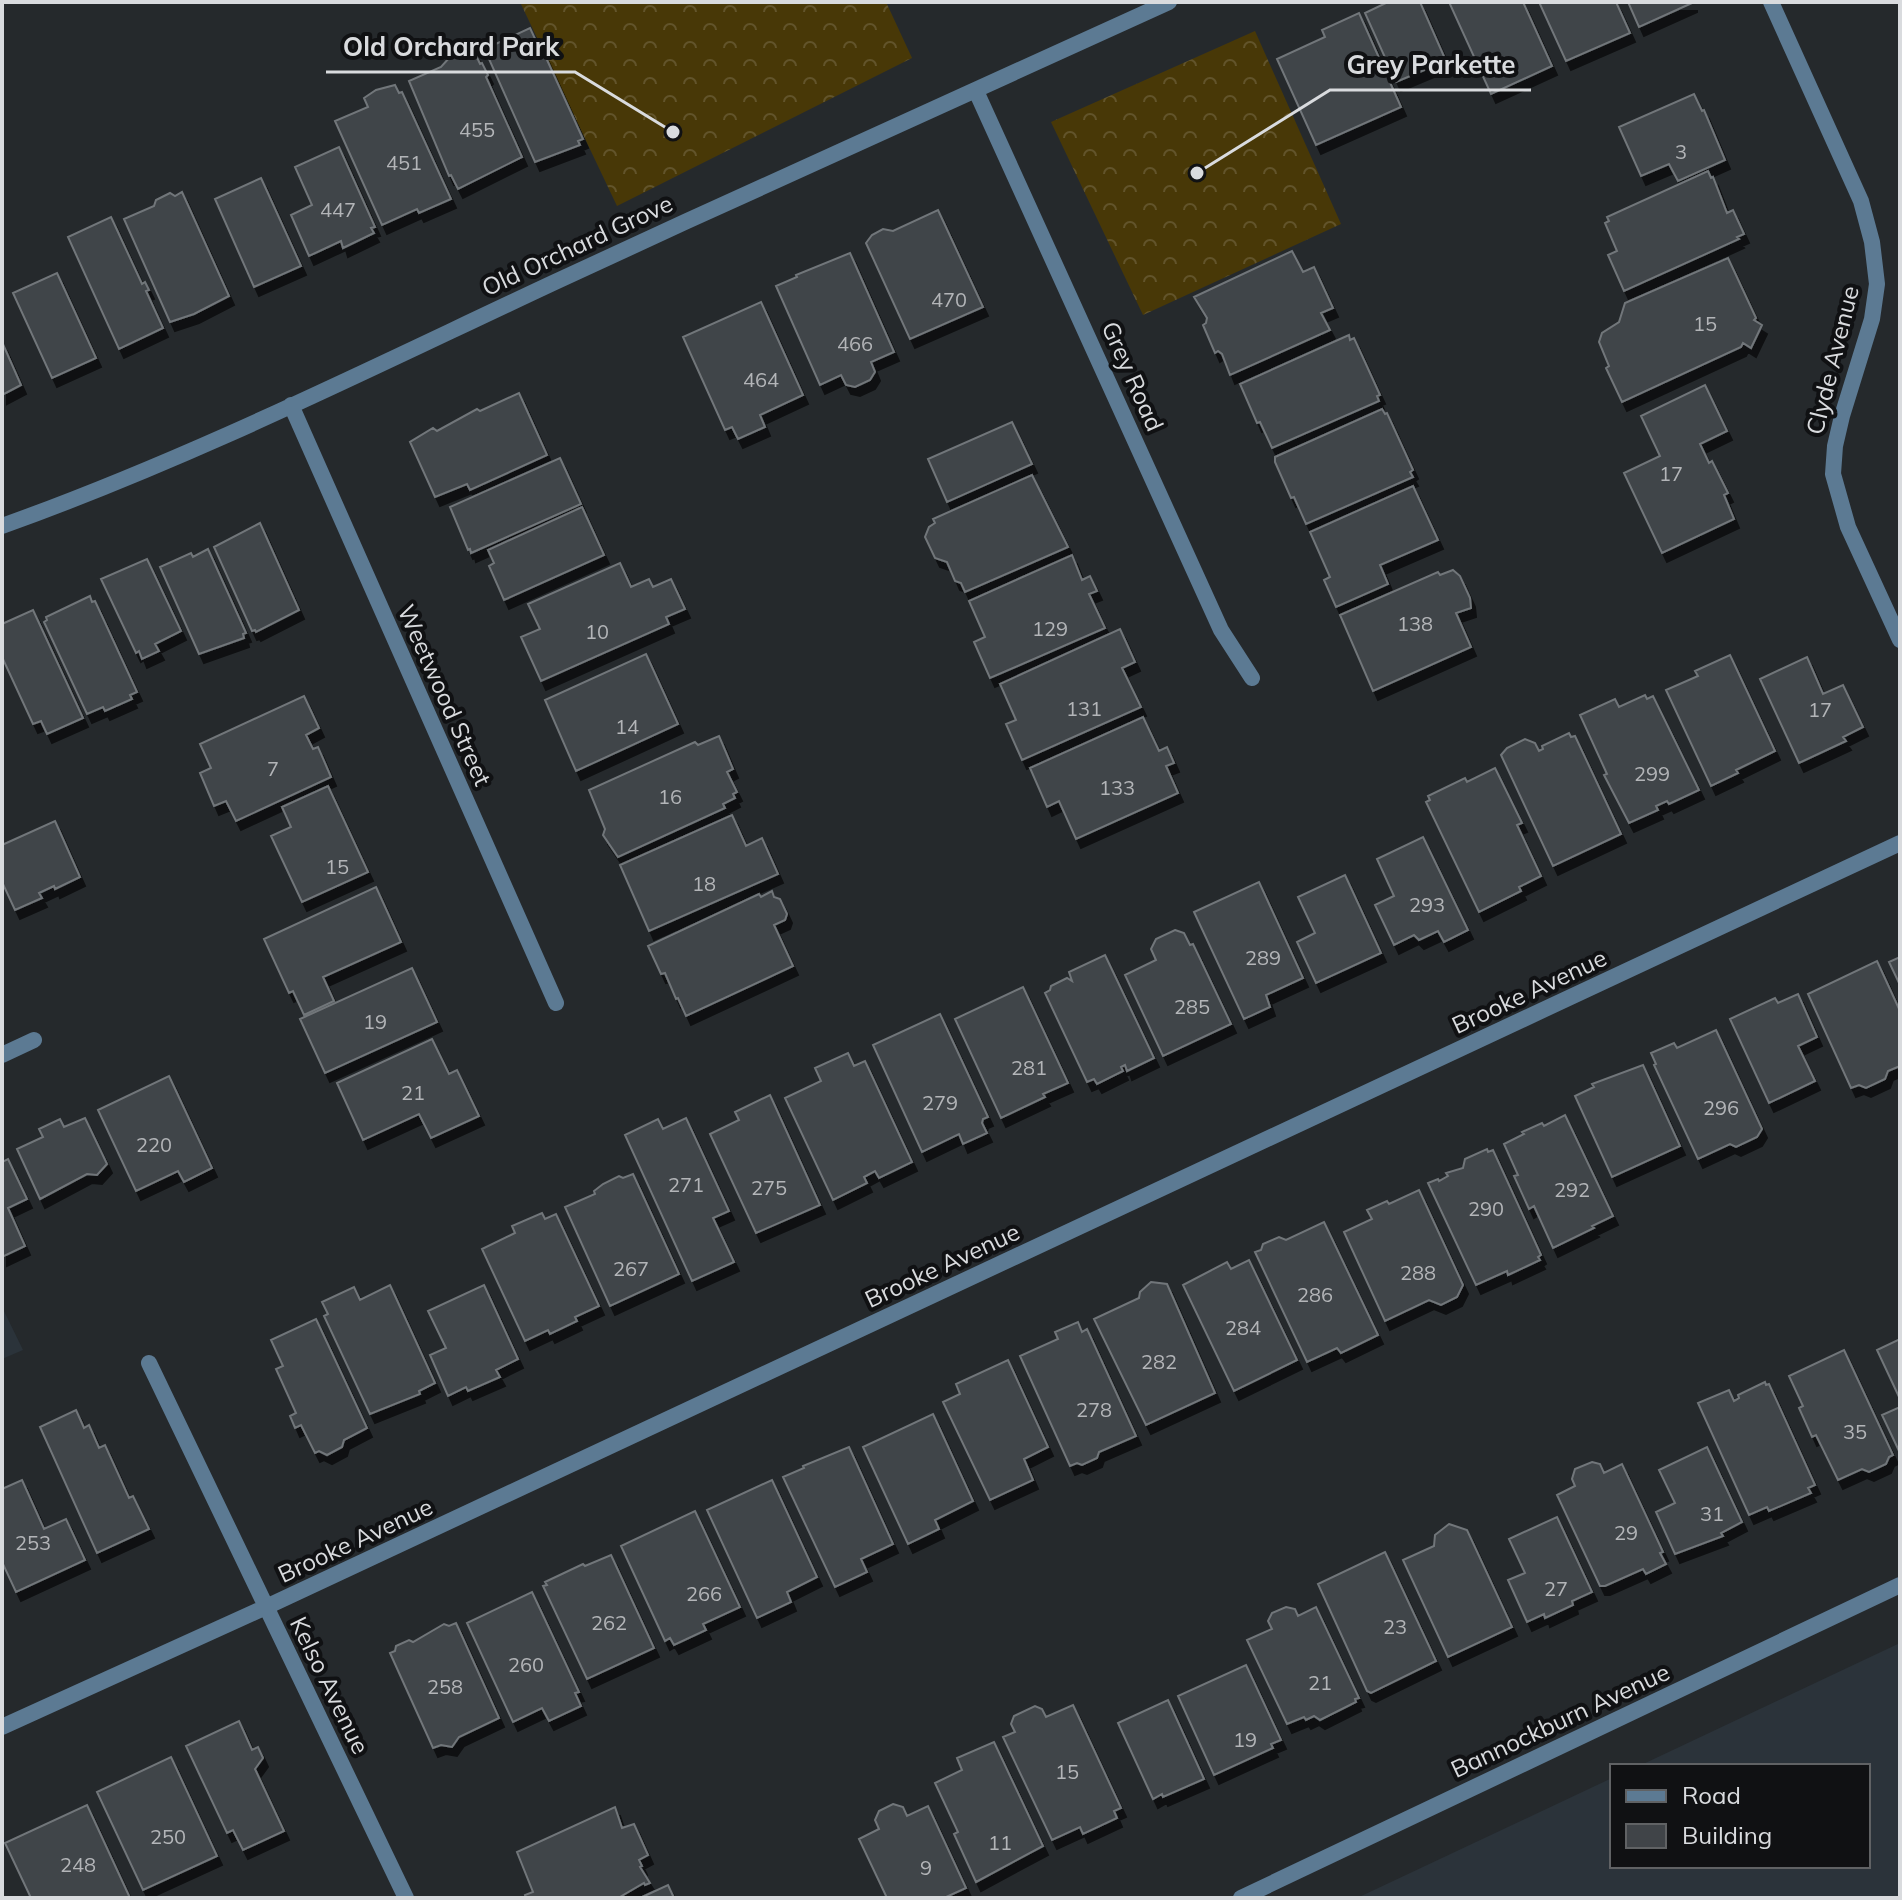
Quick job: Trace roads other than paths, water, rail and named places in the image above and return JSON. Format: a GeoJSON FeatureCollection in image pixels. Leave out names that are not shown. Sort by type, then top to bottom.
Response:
{"type":"FeatureCollection","features":[{"type":"Feature","properties":{"kind":"street","name":"Old Orchard Grove"},"geometry":{"type":"LineString","coordinates":[[2,526],[111,485],[291,405],[763,185],[1169,2]]}},
{"type":"Feature","properties":{"kind":"street","name":"Clyde Avenue"},"geometry":{"type":"LineString","coordinates":[[1771,2],[1861,201],[1872,242],[1877,284],[1872,319],[1842,416],[1833,474],[1848,527],[1900,640]]}},
{"type":"Feature","properties":{"kind":"street","name":"Grey Road"},"geometry":{"type":"LineString","coordinates":[[976,91],[1221,630],[1252,678]]}},
{"type":"Feature","properties":{"kind":"street","name":"Weetwood Street"},"geometry":{"type":"LineString","coordinates":[[291,405],[556,1003]]}},
{"type":"Feature","properties":{"kind":"street","name":"Brooke Avenue"},"geometry":{"type":"LineString","coordinates":[[2,1727],[266,1607],[1900,843]]}},
{"type":"Feature","properties":{"kind":"street"},"geometry":{"type":"LineString","coordinates":[[2,1055],[34,1040]]}},
{"type":"Feature","properties":{"kind":"street","name":"Kelso Avenue"},"geometry":{"type":"LineString","coordinates":[[149,1363],[406,1898]]}},
{"type":"Feature","properties":{"kind":"street","name":"Bannockburn Avenue"},"geometry":{"type":"LineString","coordinates":[[1241,1898],[1900,1585]]}},
{"type":"Feature","properties":{"kind":"place","name":"Old Orchard Park"},"geometry":{"type":"Point","coordinates":[673,132]}},
{"type":"Feature","properties":{"kind":"place","name":"Grey Parkette"},"geometry":{"type":"Point","coordinates":[1197,173]}}]}
